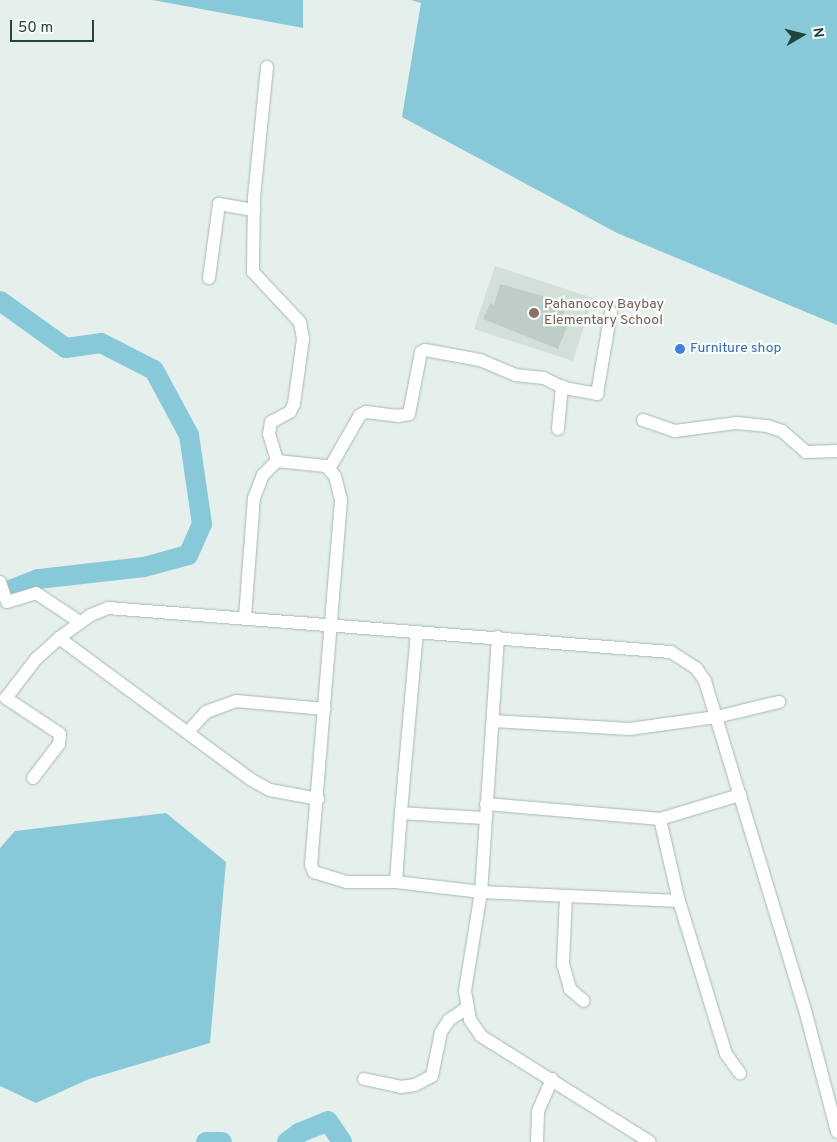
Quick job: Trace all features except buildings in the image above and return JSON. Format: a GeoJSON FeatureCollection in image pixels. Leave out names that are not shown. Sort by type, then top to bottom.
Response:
{"type":"FeatureCollection","features":[{"type":"Feature","properties":{"kind":"street"},"geometry":{"type":"LineString","coordinates":[[266,68],[254,210],[253,272],[302,328],[294,404],[290,412],[274,418],[269,434],[277,461]]}},
{"type":"Feature","properties":{"kind":"street"},"geometry":{"type":"LineString","coordinates":[[209,278],[219,204],[254,210]]}},
{"type":"Feature","properties":{"kind":"street"},"geometry":{"type":"LineString","coordinates":[[329,469],[360,415],[366,412],[398,416],[408,414],[420,352],[425,350],[480,360],[515,376],[544,378],[591,395],[600,391],[611,312]]}},
{"type":"Feature","properties":{"kind":"street"},"geometry":{"type":"LineString","coordinates":[[558,429],[562,386]]}},
{"type":"Feature","properties":{"kind":"street"},"geometry":{"type":"LineString","coordinates":[[643,420],[675,431],[737,423],[767,426],[782,431],[806,452],[837,451]]}},
{"type":"Feature","properties":{"kind":"street"},"geometry":{"type":"LineString","coordinates":[[245,617],[254,498],[263,475],[277,461],[319,463],[329,469],[338,485],[341,500],[318,799],[310,864],[314,872],[347,882],[396,882],[481,892],[679,901]]}},
{"type":"Feature","properties":{"kind":"street"},"geometry":{"type":"LineString","coordinates":[[0,582],[7,602],[36,592],[80,622]]}},
{"type":"Feature","properties":{"kind":"street"},"geometry":{"type":"LineString","coordinates":[[33,778],[59,744],[60,734],[6,698],[36,659],[59,638],[80,622],[108,608],[245,617],[671,652],[696,668],[705,681],[804,1006],[837,1132]]}},
{"type":"Feature","properties":{"kind":"street"},"geometry":{"type":"LineString","coordinates":[[396,882],[416,632]]}},
{"type":"Feature","properties":{"kind":"street"},"geometry":{"type":"LineString","coordinates":[[498,637],[481,892],[465,991],[467,1008],[474,1029],[481,1036],[650,1142]]}},
{"type":"Feature","properties":{"kind":"street"},"geometry":{"type":"LineString","coordinates":[[59,638],[263,786],[293,796],[318,799]]}},
{"type":"Feature","properties":{"kind":"street"},"geometry":{"type":"LineString","coordinates":[[188,732],[206,712],[236,701],[325,708]]}},
{"type":"Feature","properties":{"kind":"street"},"geometry":{"type":"LineString","coordinates":[[493,721],[630,729],[716,717],[779,702]]}},
{"type":"Feature","properties":{"kind":"street"},"geometry":{"type":"LineString","coordinates":[[486,804],[660,819],[740,795]]}},
{"type":"Feature","properties":{"kind":"street"},"geometry":{"type":"LineString","coordinates":[[401,813],[486,818]]}},
{"type":"Feature","properties":{"kind":"street"},"geometry":{"type":"LineString","coordinates":[[660,819],[679,901],[726,1054],[740,1073]]}},
{"type":"Feature","properties":{"kind":"street"},"geometry":{"type":"LineString","coordinates":[[566,897],[564,964],[570,989],[584,1001]]}},
{"type":"Feature","properties":{"kind":"street"},"geometry":{"type":"LineString","coordinates":[[364,1079],[401,1087],[424,1082],[434,1073],[438,1040],[445,1024],[467,1008]]}},
{"type":"Feature","properties":{"kind":"street"},"geometry":{"type":"LineString","coordinates":[[537,1142],[538,1111],[552,1079]]}},
{"type":"Feature","properties":{"kind":"shaded area","name":"Pahanocoy Baybay Elementary School"},"geometry":{"type":"Polygon","coordinates":[[[495,266],[593,298],[573,361],[474,329],[495,266]]]}},
{"type":"Feature","properties":{"kind":"water"},"geometry":{"type":"Polygon","coordinates":[[[152,0],[303,0],[303,28],[169,3],[152,0]]]}},
{"type":"Feature","properties":{"kind":"water"},"geometry":{"type":"Polygon","coordinates":[[[411,0],[837,0],[837,325],[617,233],[402,117],[421,3],[411,0]]]}},
{"type":"Feature","properties":{"kind":"water"},"geometry":{"type":"Polygon","coordinates":[[[166,813],[226,862],[210,1043],[89,1079],[36,1103],[0,1086],[0,848],[15,831],[166,813]]]}},
{"type":"Feature","properties":{"kind":"waterway"},"geometry":{"type":"LineString","coordinates":[[0,301],[66,348],[101,343],[154,370],[189,435],[202,524],[188,555],[144,567],[38,579],[0,594]]}},
{"type":"Feature","properties":{"kind":"waterway"},"geometry":{"type":"LineString","coordinates":[[287,1142],[299,1133],[328,1121],[342,1142]]}},
{"type":"Feature","properties":{"kind":"waterway"},"geometry":{"type":"LineString","coordinates":[[206,1142],[222,1142]]}},
{"type":"Feature","properties":{"kind":"place","name":"Pahanocoy Baybay Elementary School"},"geometry":{"type":"Point","coordinates":[534,313]}},
{"type":"Feature","properties":{"kind":"place","name":"Furniture shop"},"geometry":{"type":"Point","coordinates":[680,349]}}]}
